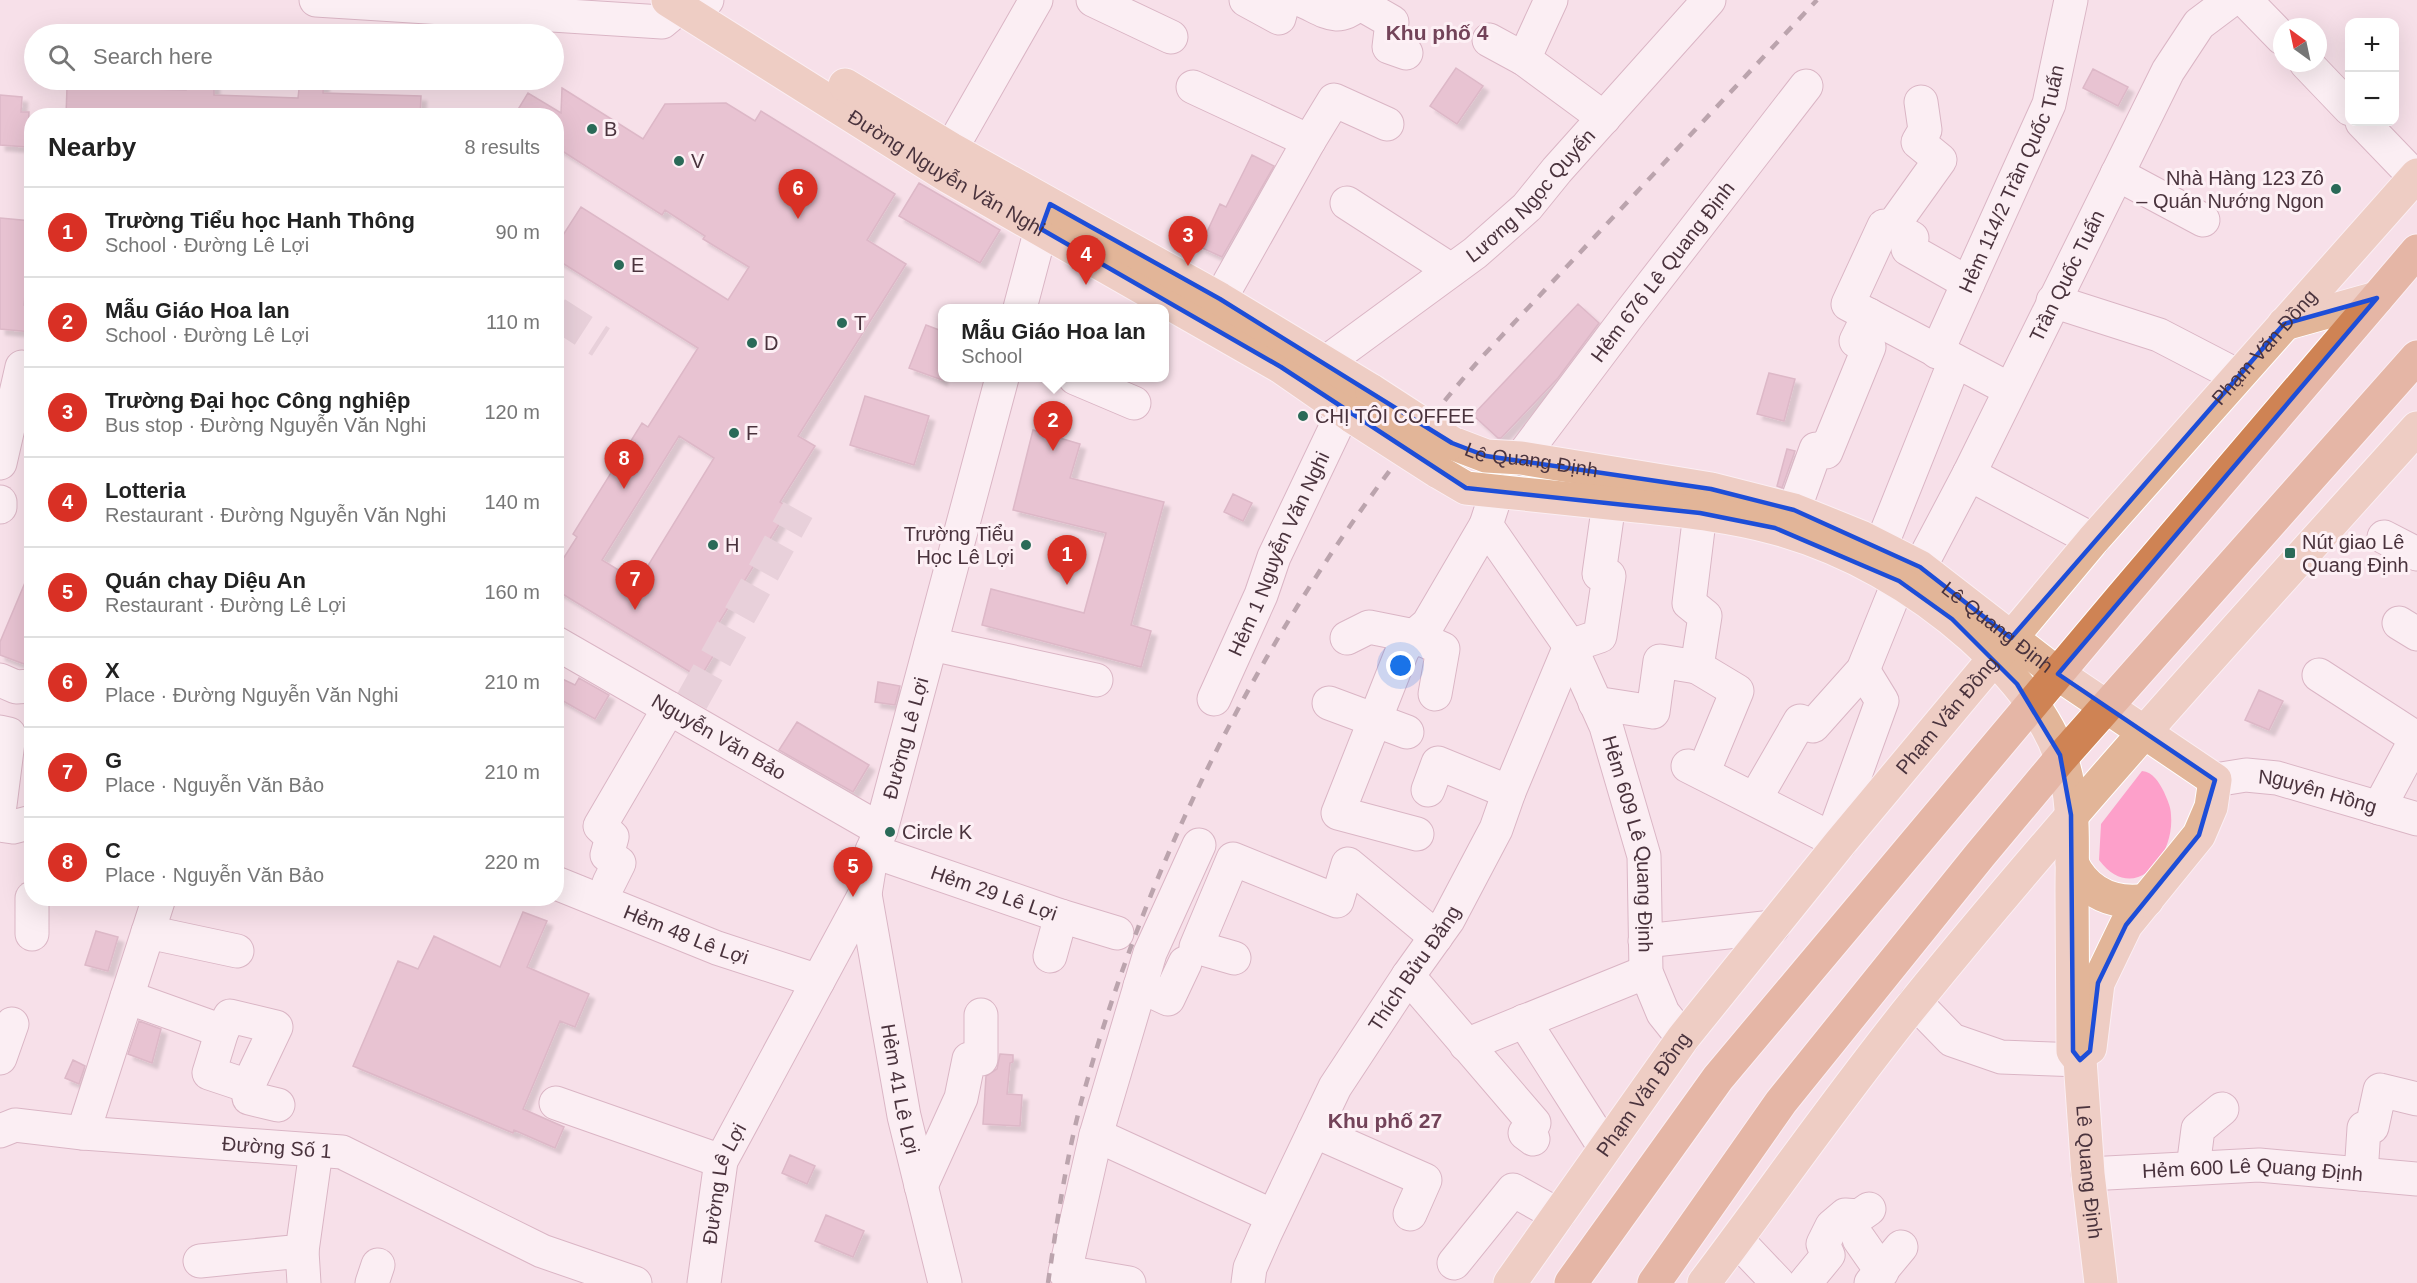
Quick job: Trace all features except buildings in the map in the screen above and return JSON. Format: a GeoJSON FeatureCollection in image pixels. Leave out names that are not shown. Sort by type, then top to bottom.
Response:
{"type":"FeatureCollection","features":[{"type":"Feature","properties":{"kind":"highway"},"geometry":{"type":"LineString","coordinates":[[1571,1283],[1718,1078],[2417,251]]}},
{"type":"Feature","properties":{"kind":"highway"},"geometry":{"type":"LineString","coordinates":[[1654,1283],[1781,1102],[2061,758],[2417,357]]}},
{"type":"Feature","properties":{"kind":"main road","name":"Đường Nguyễn Văn Nghi"},"geometry":{"type":"LineString","coordinates":[[693,2],[951,149],[1046,217],[1271,362],[1356,406]]}},
{"type":"Feature","properties":{"kind":"main road","name":"Đường Nguyễn Văn Nghi"},"geometry":{"type":"LineString","coordinates":[[693,2],[949,177],[1046,217],[1220,299],[1325,363],[1356,406]]}},
{"type":"Feature","properties":{"kind":"main road","name":"Phạm Văn Đồng"},"geometry":{"type":"LineString","coordinates":[[1510,1283],[1683,1038],[1773,927],[1836,841],[2003,648],[2082,526],[2238,376],[2416,176]]}},
{"type":"Feature","properties":{"kind":"main road"},"geometry":{"type":"LineString","coordinates":[[2284,324],[2377,298]]}},
{"type":"Feature","properties":{"kind":"main road"},"geometry":{"type":"LineString","coordinates":[[1356,406],[1445,457]]}},
{"type":"Feature","properties":{"kind":"main road"},"geometry":{"type":"LineString","coordinates":[[1704,1283],[1915,1002],[2071,815],[2417,428]]}},
{"type":"Feature","properties":{"kind":"main road","name":"Lê Quang Định"},"geometry":{"type":"LineString","coordinates":[[1445,457],[1521,458],[1712,489],[1794,510],[1881,546],[1910,574],[2003,648],[2058,674],[2215,780],[2211,807],[2199,835],[2126,925],[2098,983],[2090,1051],[2080,1060]]}},
{"type":"Feature","properties":{"kind":"main road","name":"Lê Quang Định"},"geometry":{"type":"LineString","coordinates":[[1445,457],[1466,488],[1700,513],[1775,528],[1910,574]]}},
{"type":"Feature","properties":{"kind":"main road","name":"Lê Quang Định"},"geometry":{"type":"LineString","coordinates":[[2003,648],[2061,758],[2066,777],[2071,815],[2073,1051],[2080,1060],[2088,1174],[2101,1283]]}},
{"type":"Feature","properties":{"kind":"main road"},"geometry":{"type":"LineString","coordinates":[[2072,863],[2085,883],[2104,896],[2125,902],[2147,900]]}},
{"type":"Feature","properties":{"kind":"street"},"geometry":{"type":"LineString","coordinates":[[316,0],[551,13],[662,22],[693,2]]}},
{"type":"Feature","properties":{"kind":"street"},"geometry":{"type":"LineString","coordinates":[[951,149],[1036,0]]}},
{"type":"Feature","properties":{"kind":"street"},"geometry":{"type":"LineString","coordinates":[[1093,0],[1171,37]]}},
{"type":"Feature","properties":{"kind":"street"},"geometry":{"type":"LineString","coordinates":[[1246,0],[1279,18],[1284,0]]}},
{"type":"Feature","properties":{"kind":"street"},"geometry":{"type":"LineString","coordinates":[[1301,0],[1335,15],[1348,13],[1359,3],[1392,22],[1389,47],[1406,53]]}},
{"type":"Feature","properties":{"kind":"street"},"geometry":{"type":"LineString","coordinates":[[1524,58],[1551,0]]}},
{"type":"Feature","properties":{"kind":"street","name":"Lương Ngọc Quyến"},"geometry":{"type":"LineString","coordinates":[[1325,363],[1475,253],[1527,207],[1709,0]]}},
{"type":"Feature","properties":{"kind":"street","name":"Hẻm 114/2 Trần Quốc Tuấn"},"geometry":{"type":"LineString","coordinates":[[1881,546],[1946,356],[1968,283],[2049,104],[2071,0]]}},
{"type":"Feature","properties":{"kind":"street","name":"Trần Quốc Tuấn"},"geometry":{"type":"LineString","coordinates":[[1755,799],[1800,721],[1813,726],[1863,670],[1910,574],[1969,474],[2168,71],[2199,24],[2231,0]]}},
{"type":"Feature","properties":{"kind":"street"},"geometry":{"type":"LineString","coordinates":[[2245,0],[2273,29]]}},
{"type":"Feature","properties":{"kind":"street"},"geometry":{"type":"LineString","coordinates":[[1489,40],[1524,58],[1604,118]]}},
{"type":"Feature","properties":{"kind":"street"},"geometry":{"type":"LineString","coordinates":[[2315,72],[2345,104]]}},
{"type":"Feature","properties":{"kind":"street","name":"Hẻm 676 Lê Quang Định"},"geometry":{"type":"LineString","coordinates":[[1521,458],[1806,86]]}},
{"type":"Feature","properties":{"kind":"street"},"geometry":{"type":"LineString","coordinates":[[1193,87],[1309,141]]}},
{"type":"Feature","properties":{"kind":"street"},"geometry":{"type":"LineString","coordinates":[[1220,299],[1334,100],[1387,124]]}},
{"type":"Feature","properties":{"kind":"street"},"geometry":{"type":"LineString","coordinates":[[1892,227],[1940,160],[1918,142],[1925,130],[1921,102]]}},
{"type":"Feature","properties":{"kind":"street"},"geometry":{"type":"LineString","coordinates":[[2366,126],[2416,176]]}},
{"type":"Feature","properties":{"kind":"street"},"geometry":{"type":"LineString","coordinates":[[2117,174],[2203,220]]}},
{"type":"Feature","properties":{"kind":"street"},"geometry":{"type":"LineString","coordinates":[[1347,203],[1451,270]]}},
{"type":"Feature","properties":{"kind":"street"},"geometry":{"type":"LineString","coordinates":[[1021,304],[1046,217]]}},
{"type":"Feature","properties":{"kind":"street"},"geometry":{"type":"LineString","coordinates":[[1794,510],[1816,449],[1826,452],[1864,334],[1848,304],[1884,225],[1912,238],[1908,249],[1968,283]]}},
{"type":"Feature","properties":{"kind":"street"},"geometry":{"type":"LineString","coordinates":[[2053,301],[2159,335],[2238,376]]}},
{"type":"Feature","properties":{"kind":"street"},"geometry":{"type":"LineString","coordinates":[[1864,334],[1946,356],[2009,389]]}},
{"type":"Feature","properties":{"kind":"street"},"geometry":{"type":"LineString","coordinates":[[0,464],[18,367]]}},
{"type":"Feature","properties":{"kind":"street","name":"Đường Lê Lợi"},"geometry":{"type":"LineString","coordinates":[[704,1283],[721,1161],[865,894],[876,840],[1001,382]]}},
{"type":"Feature","properties":{"kind":"street"},"geometry":{"type":"LineString","coordinates":[[1084,382],[1134,403]]}},
{"type":"Feature","properties":{"kind":"street","name":"Hẻm 1 Nguyễn Văn Nghi"},"geometry":{"type":"LineString","coordinates":[[1214,699],[1261,595],[1274,557],[1356,406]]}},
{"type":"Feature","properties":{"kind":"street"},"geometry":{"type":"LineString","coordinates":[[1969,474],[2082,526]]}},
{"type":"Feature","properties":{"kind":"street"},"geometry":{"type":"LineString","coordinates":[[1416,834],[1338,813],[1403,649],[1428,624],[1486,525],[1497,491]]}},
{"type":"Feature","properties":{"kind":"street"},"geometry":{"type":"LineString","coordinates":[[1570,646],[1600,636],[1609,576],[1599,574],[1609,503]]}},
{"type":"Feature","properties":{"kind":"street"},"geometry":{"type":"LineString","coordinates":[[1697,667],[1705,616],[1689,603],[1700,513]]}},
{"type":"Feature","properties":{"kind":"street","name":"Hẻm 609 Lê Quang Định"},"geometry":{"type":"LineString","coordinates":[[1486,525],[1570,646],[1606,726],[1644,856],[1646,957],[1663,1013],[1683,1038]]}},
{"type":"Feature","properties":{"kind":"street"},"geometry":{"type":"LineString","coordinates":[[2384,537],[2417,554]]}},
{"type":"Feature","properties":{"kind":"street"},"geometry":{"type":"LineString","coordinates":[[1347,638],[1369,627],[1414,636],[1443,649],[1435,694]]}},
{"type":"Feature","properties":{"kind":"street"},"geometry":{"type":"LineString","coordinates":[[931,644],[1096,680]]}},
{"type":"Feature","properties":{"kind":"street","name":"Thích Bửu Đăng"},"geometry":{"type":"LineString","coordinates":[[1248,1283],[1250,1268],[1273,1216],[1335,1087],[1448,920],[1496,829],[1509,792],[1570,646]]}},
{"type":"Feature","properties":{"kind":"street","name":"Nguyễn Văn Bảo"},"geometry":{"type":"LineString","coordinates":[[564,647],[681,709],[876,840]]}},
{"type":"Feature","properties":{"kind":"street"},"geometry":{"type":"LineString","coordinates":[[1595,703],[1653,712],[1660,661],[1697,667],[1737,690],[1695,769],[1836,841],[1882,701],[1863,670]]}},
{"type":"Feature","properties":{"kind":"street"},"geometry":{"type":"LineString","coordinates":[[2319,675],[2417,737],[2379,808]]}},
{"type":"Feature","properties":{"kind":"street"},"geometry":{"type":"LineString","coordinates":[[0,680],[16,687],[24,686]]}},
{"type":"Feature","properties":{"kind":"street"},"geometry":{"type":"LineString","coordinates":[[1329,703],[1407,732]]}},
{"type":"Feature","properties":{"kind":"street"},"geometry":{"type":"LineString","coordinates":[[609,883],[619,863],[607,855],[612,837],[600,826],[681,709]]}},
{"type":"Feature","properties":{"kind":"street"},"geometry":{"type":"LineString","coordinates":[[0,732],[9,734],[0,805]]}},
{"type":"Feature","properties":{"kind":"street"},"geometry":{"type":"LineString","coordinates":[[1428,790],[1438,763],[1509,792]]}},
{"type":"Feature","properties":{"kind":"street","name":"Nguyên Hồng"},"geometry":{"type":"LineString","coordinates":[[2215,780],[2246,775],[2269,777],[2417,819]]}},
{"type":"Feature","properties":{"kind":"street"},"geometry":{"type":"LineString","coordinates":[[0,825],[13,827],[24,824]]}},
{"type":"Feature","properties":{"kind":"street","name":"Hẻm 29 Lê Lợi"},"geometry":{"type":"LineString","coordinates":[[876,840],[1060,916],[1116,933]]}},
{"type":"Feature","properties":{"kind":"street"},"geometry":{"type":"LineString","coordinates":[[1109,1282],[1065,1272],[1096,1135],[1150,953],[1199,845]]}},
{"type":"Feature","properties":{"kind":"street"},"geometry":{"type":"LineString","coordinates":[[1234,958],[1196,947],[1233,859],[1337,901],[1348,864],[1436,937]]}},
{"type":"Feature","properties":{"kind":"street","name":"Hẻm 48 Lê Lợi"},"geometry":{"type":"LineString","coordinates":[[564,886],[717,948],[818,981]]}},
{"type":"Feature","properties":{"kind":"street","name":"Hẻm 41 Lê Lợi"},"geometry":{"type":"LineString","coordinates":[[865,894],[904,1116],[945,1283]]}},
{"type":"Feature","properties":{"kind":"street"},"geometry":{"type":"LineString","coordinates":[[32,906],[33,934]]}},
{"type":"Feature","properties":{"kind":"street"},"geometry":{"type":"LineString","coordinates":[[83,1133],[156,906]]}},
{"type":"Feature","properties":{"kind":"street"},"geometry":{"type":"LineString","coordinates":[[1050,956],[1060,916]]}},
{"type":"Feature","properties":{"kind":"street"},"geometry":{"type":"LineString","coordinates":[[1466,1045],[1524,1021],[1646,957],[1773,927]]}},
{"type":"Feature","properties":{"kind":"street"},"geometry":{"type":"LineString","coordinates":[[148,932],[237,951]]}},
{"type":"Feature","properties":{"kind":"street"},"geometry":{"type":"LineString","coordinates":[[1140,986],[1168,999],[1185,963]]}},
{"type":"Feature","properties":{"kind":"street"},"geometry":{"type":"LineString","coordinates":[[1408,976],[1534,1123],[1525,1133],[1533,1139]]}},
{"type":"Feature","properties":{"kind":"street"},"geometry":{"type":"LineString","coordinates":[[127,997],[263,1052],[248,1086],[249,1098],[278,1105]]}},
{"type":"Feature","properties":{"kind":"street"},"geometry":{"type":"LineString","coordinates":[[1915,1002],[1952,1040],[1991,1054],[2001,1057],[2080,1060]]}},
{"type":"Feature","properties":{"kind":"street"},"geometry":{"type":"LineString","coordinates":[[921,1186],[961,1098],[969,1059],[981,1059],[981,1015]]}},
{"type":"Feature","properties":{"kind":"street"},"geometry":{"type":"LineString","coordinates":[[1524,1021],[1605,1148]]}},
{"type":"Feature","properties":{"kind":"street"},"geometry":{"type":"LineString","coordinates":[[0,1058],[12,1024]]}},
{"type":"Feature","properties":{"kind":"street"},"geometry":{"type":"LineString","coordinates":[[220,1034],[209,1073],[248,1086]]}},
{"type":"Feature","properties":{"kind":"street"},"geometry":{"type":"LineString","coordinates":[[2361,1174],[2364,1128],[2372,1126],[2380,1090],[2417,1099]]}},
{"type":"Feature","properties":{"kind":"street"},"geometry":{"type":"LineString","coordinates":[[556,1103],[721,1161]]}},
{"type":"Feature","properties":{"kind":"street"},"geometry":{"type":"LineString","coordinates":[[2193,1168],[2198,1129],[2222,1109]]}},
{"type":"Feature","properties":{"kind":"street","name":"Đường Số 1"},"geometry":{"type":"LineString","coordinates":[[0,1131],[15,1125],[83,1133],[342,1152],[542,1251],[635,1283]]}},
{"type":"Feature","properties":{"kind":"street"},"geometry":{"type":"LineString","coordinates":[[1314,1131],[1425,1180],[1410,1214]]}},
{"type":"Feature","properties":{"kind":"street"},"geometry":{"type":"LineString","coordinates":[[1096,1135],[1273,1216]]}},
{"type":"Feature","properties":{"kind":"street"},"geometry":{"type":"LineString","coordinates":[[304,1283],[302,1251],[316,1151]]}},
{"type":"Feature","properties":{"kind":"street","name":"Hẻm 600 Lê Quang Định"},"geometry":{"type":"LineString","coordinates":[[2088,1174],[2259,1165],[2417,1179]]}},
{"type":"Feature","properties":{"kind":"street"},"geometry":{"type":"LineString","coordinates":[[1454,1263],[1513,1190],[1558,1215]]}},
{"type":"Feature","properties":{"kind":"street"},"geometry":{"type":"LineString","coordinates":[[1805,1283],[1828,1255],[1823,1244],[1832,1226],[1845,1215],[1859,1216],[1885,1267]]}},
{"type":"Feature","properties":{"kind":"street"},"geometry":{"type":"LineString","coordinates":[[1737,1240],[1778,1283]]}},
{"type":"Feature","properties":{"kind":"street"},"geometry":{"type":"LineString","coordinates":[[200,1261],[302,1251]]}},
{"type":"Feature","properties":{"kind":"highlighted area"},"geometry":{"type":"Polygon","coordinates":[[[1050,204],[1220,299],[1452,443],[1486,456],[1711,489],[1794,510],[1920,567],[2011,638],[2284,324],[2377,298],[2058,674],[2215,780],[2199,835],[2126,925],[2098,983],[2090,1051],[2080,1060],[2073,1051],[2071,815],[2060,755],[2017,684],[1952,619],[1899,581],[1775,528],[1700,513],[1466,488],[1281,367],[1041,229],[1050,204]]]}},
{"type":"Feature","properties":{"kind":"shaded area"},"geometry":{"type":"Polygon","coordinates":[[[2142,771],[2152,775],[2164,792],[2171,815],[2170,831],[2159,860],[2150,870],[2138,877],[2126,878],[2112,873],[2099,860],[2101,824],[2142,771]]]}},
{"type":"Feature","properties":{"kind":"tunnel"},"geometry":{"type":"LineString","coordinates":[[564,318],[601,342]]}},
{"type":"Feature","properties":{"kind":"tunnel"},"geometry":{"type":"LineString","coordinates":[[692,701],[798,510]]}},
{"type":"Feature","properties":{"kind":"railway"},"geometry":{"type":"LineString","coordinates":[[1048,1283],[1062,1190],[1076,1121],[1113,997],[1150,898],[1192,800],[1240,706],[1293,614],[1351,525],[1414,440],[1481,358],[1817,0]]}},
{"type":"Feature","properties":{"kind":"place","name":"B"},"geometry":{"type":"Point","coordinates":[592,129]}},
{"type":"Feature","properties":{"kind":"place","name":"V"},"geometry":{"type":"Point","coordinates":[679,161]}},
{"type":"Feature","properties":{"kind":"place","name":"Nhà Hàng 123 Zô – Quán Nướng Ngon"},"geometry":{"type":"Point","coordinates":[2336,189]}},
{"type":"Feature","properties":{"kind":"place","name":"X"},"geometry":{"type":"Point","coordinates":[798,219]}},
{"type":"Feature","properties":{"kind":"place","name":"E"},"geometry":{"type":"Point","coordinates":[619,265]}},
{"type":"Feature","properties":{"kind":"place","name":"Trường Đại học Công nghiệp"},"geometry":{"type":"Point","coordinates":[1188,266]}},
{"type":"Feature","properties":{"kind":"place","name":"Lotteria"},"geometry":{"type":"Point","coordinates":[1086,285]}},
{"type":"Feature","properties":{"kind":"place","name":"T"},"geometry":{"type":"Point","coordinates":[842,323]}},
{"type":"Feature","properties":{"kind":"place","name":"D"},"geometry":{"type":"Point","coordinates":[752,343]}},
{"type":"Feature","properties":{"kind":"place","name":"CHỊ TÔI COFFEE"},"geometry":{"type":"Point","coordinates":[1303,416]}},
{"type":"Feature","properties":{"kind":"place","name":"F"},"geometry":{"type":"Point","coordinates":[734,433]}},
{"type":"Feature","properties":{"kind":"place","name":"Mẫu Giáo Hoa lan"},"geometry":{"type":"Point","coordinates":[1053,451]}},
{"type":"Feature","properties":{"kind":"place","name":"C"},"geometry":{"type":"Point","coordinates":[624,489]}},
{"type":"Feature","properties":{"kind":"place","name":"H"},"geometry":{"type":"Point","coordinates":[713,545]}},
{"type":"Feature","properties":{"kind":"place","name":"Trường Tiểu Học Lê Lợi"},"geometry":{"type":"Point","coordinates":[1026,545]}},
{"type":"Feature","properties":{"kind":"place","name":"Nút giao Lê Quang Định"},"geometry":{"type":"Point","coordinates":[2290,553]}},
{"type":"Feature","properties":{"kind":"place","name":"Trường Tiểu học Hanh Thông"},"geometry":{"type":"Point","coordinates":[1067,585]}},
{"type":"Feature","properties":{"kind":"place","name":"G"},"geometry":{"type":"Point","coordinates":[635,610]}},
{"type":"Feature","properties":{"kind":"place","name":"Circle K"},"geometry":{"type":"Point","coordinates":[890,832]}},
{"type":"Feature","properties":{"kind":"place","name":"Quán chay Diệu An"},"geometry":{"type":"Point","coordinates":[853,897]}},
{"type":"Feature","properties":{"kind":"district","name":"Khu phố 4"},"geometry":{"type":"Point","coordinates":[1437,33]}},
{"type":"Feature","properties":{"kind":"district","name":"Khu phố 27"},"geometry":{"type":"Point","coordinates":[1385,1121]}}]}
